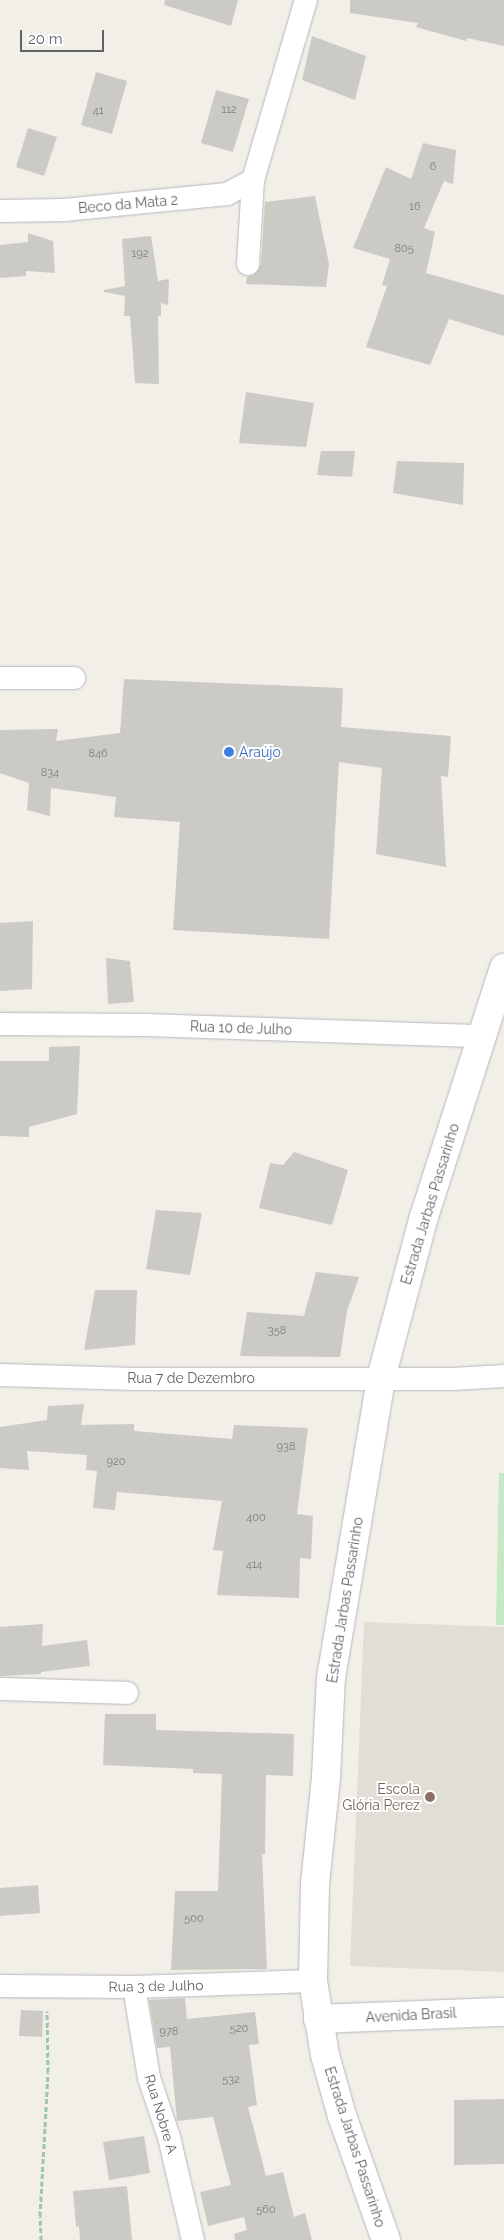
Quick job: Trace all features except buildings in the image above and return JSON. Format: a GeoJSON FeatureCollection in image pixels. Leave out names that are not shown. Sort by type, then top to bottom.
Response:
{"type":"FeatureCollection","features":[{"type":"Feature","properties":{"kind":"street"},"geometry":{"type":"LineString","coordinates":[[248,264],[253,180],[306,0]]}},
{"type":"Feature","properties":{"kind":"street","name":"Beco da Mata 2"},"geometry":{"type":"LineString","coordinates":[[0,211],[64,210],[227,194],[253,180]]}},
{"type":"Feature","properties":{"kind":"street"},"geometry":{"type":"LineString","coordinates":[[0,678],[74,678]]}},
{"type":"Feature","properties":{"kind":"street","name":"Estrada Jarbas Passarinho"},"geometry":{"type":"LineString","coordinates":[[386,2240],[342,2116],[325,2055],[313,1981],[315,1884],[326,1777],[331,1678],[382,1378],[423,1220],[504,968]]}},
{"type":"Feature","properties":{"kind":"street","name":"Rua 10 de Julho"},"geometry":{"type":"LineString","coordinates":[[0,1024],[146,1025],[482,1036]]}},
{"type":"Feature","properties":{"kind":"street","name":"Rua 7 de Dezembro"},"geometry":{"type":"LineString","coordinates":[[0,1375],[134,1379],[453,1379],[504,1376]]}},
{"type":"Feature","properties":{"kind":"street"},"geometry":{"type":"LineString","coordinates":[[0,1689],[127,1693]]}},
{"type":"Feature","properties":{"kind":"street","name":"Rua 3 de Julho"},"geometry":{"type":"LineString","coordinates":[[0,1986],[134,1987],[313,1981]]}},
{"type":"Feature","properties":{"kind":"street","name":"Rua Nobre A"},"geometry":{"type":"LineString","coordinates":[[134,1987],[149,2078],[169,2137],[193,2240]]}},
{"type":"Feature","properties":{"kind":"street","name":"Avenida Brasil"},"geometry":{"type":"LineString","coordinates":[[318,2020],[504,2012]]}},
{"type":"Feature","properties":{"kind":"path"},"geometry":{"type":"LineString","coordinates":[[41,2240],[40,2216],[48,2072],[47,1986]]}},
{"type":"Feature","properties":{"kind":"shaded area","name":"Escola Glória Perez"},"geometry":{"type":"Polygon","coordinates":[[[364,1622],[504,1627],[504,1972],[350,1966],[364,1622]]]}},
{"type":"Feature","properties":{"kind":"green space"},"geometry":{"type":"Polygon","coordinates":[[[499,1473],[504,1473],[504,1625],[496,1625],[499,1473]]]}},
{"type":"Feature","properties":{"kind":"place","name":"Araújo"},"geometry":{"type":"Point","coordinates":[229,752]}},
{"type":"Feature","properties":{"kind":"place","name":"Escola Glória Perez"},"geometry":{"type":"Point","coordinates":[430,1797]}}]}
